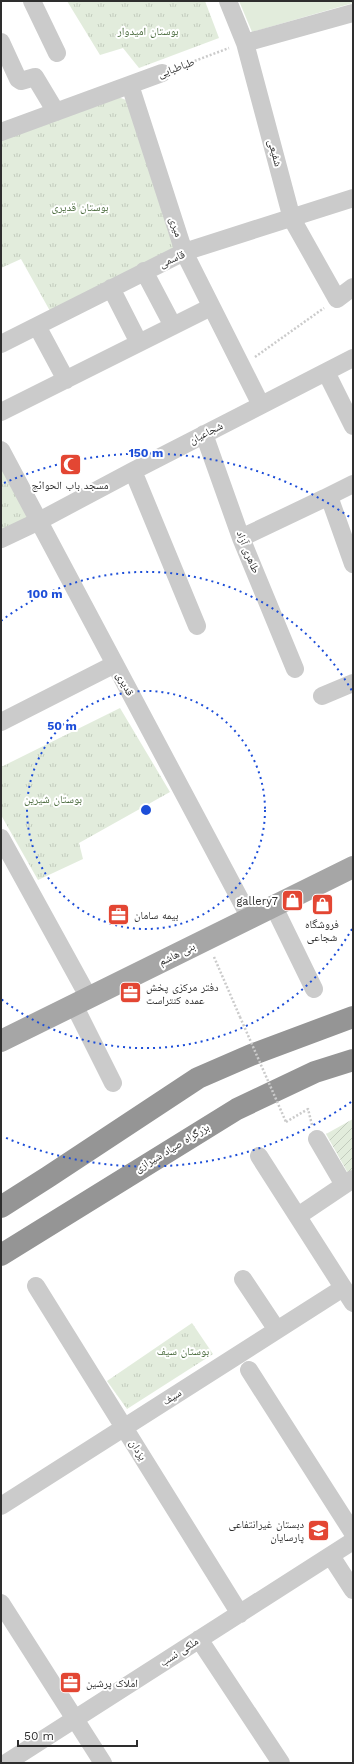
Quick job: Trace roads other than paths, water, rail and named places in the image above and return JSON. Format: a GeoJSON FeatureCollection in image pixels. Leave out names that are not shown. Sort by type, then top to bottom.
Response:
{"type":"FeatureCollection","features":[{"type":"Feature","properties":{"kind":"highway"},"geometry":{"type":"LineString","coordinates":[[1,1207],[48,1178],[198,1078],[251,1055],[353,1017]]}},
{"type":"Feature","properties":{"kind":"highway","name":"بزرگراه صیاد شیرازی"},"geometry":{"type":"LineString","coordinates":[[1,1255],[237,1109],[316,1072],[353,1060]]}},
{"type":"Feature","properties":{"kind":"main road","name":"بنی هاشم"},"geometry":{"type":"LineString","coordinates":[[1,1041],[353,867]]}},
{"type":"Feature","properties":{"kind":"street"},"geometry":{"type":"LineString","coordinates":[[32,1],[57,53]]}},
{"type":"Feature","properties":{"kind":"street","name":"شفیعی"},"geometry":{"type":"LineString","coordinates":[[228,1],[245,42],[292,219],[337,299],[353,287]]}},
{"type":"Feature","properties":{"kind":"street"},"geometry":{"type":"LineString","coordinates":[[245,42],[353,13]]}},
{"type":"Feature","properties":{"kind":"street"},"geometry":{"type":"LineString","coordinates":[[1,42],[18,79],[21,81],[35,77],[56,112]]}},
{"type":"Feature","properties":{"kind":"street","name":"طباطبایی"},"geometry":{"type":"LineString","coordinates":[[1,132],[162,73]]}},
{"type":"Feature","properties":{"kind":"street","name":"میری"},"geometry":{"type":"LineString","coordinates":[[130,85],[184,252],[262,405]]}},
{"type":"Feature","properties":{"kind":"street","name":"قاسمی"},"geometry":{"type":"LineString","coordinates":[[1,344],[184,252],[292,219],[353,198]]}},
{"type":"Feature","properties":{"kind":"street"},"geometry":{"type":"LineString","coordinates":[[144,271],[173,326]]}},
{"type":"Feature","properties":{"kind":"street"},"geometry":{"type":"LineString","coordinates":[[111,288],[139,343]]}},
{"type":"Feature","properties":{"kind":"street"},"geometry":{"type":"LineString","coordinates":[[1,412],[211,307]]}},
{"type":"Feature","properties":{"kind":"street"},"geometry":{"type":"LineString","coordinates":[[36,326],[66,380]]}},
{"type":"Feature","properties":{"kind":"street","name":"شجاعیان"},"geometry":{"type":"LineString","coordinates":[[1,539],[39,521],[353,358]]}},
{"type":"Feature","properties":{"kind":"street"},"geometry":{"type":"LineString","coordinates":[[326,372],[353,426]]}},
{"type":"Feature","properties":{"kind":"street","name":"طاهری آزاد"},"geometry":{"type":"LineString","coordinates":[[204,434],[242,538],[295,669]]}},
{"type":"Feature","properties":{"kind":"street","name":"قدیری"},"geometry":{"type":"LineString","coordinates":[[1,450],[250,918]]}},
{"type":"Feature","properties":{"kind":"street"},"geometry":{"type":"LineString","coordinates":[[133,471],[197,626]]}},
{"type":"Feature","properties":{"kind":"street"},"geometry":{"type":"LineString","coordinates":[[242,538],[353,484]]}},
{"type":"Feature","properties":{"kind":"street"},"geometry":{"type":"LineString","coordinates":[[325,498],[331,502],[353,564]]}},
{"type":"Feature","properties":{"kind":"street"},"geometry":{"type":"LineString","coordinates":[[1,722],[115,664]]}},
{"type":"Feature","properties":{"kind":"street"},"geometry":{"type":"LineString","coordinates":[[322,696],[353,683]]}},
{"type":"Feature","properties":{"kind":"street"},"geometry":{"type":"LineString","coordinates":[[1,838],[81,1002],[113,1084]]}},
{"type":"Feature","properties":{"kind":"street"},"geometry":{"type":"LineString","coordinates":[[274,907],[314,989]]}},
{"type":"Feature","properties":{"kind":"street"},"geometry":{"type":"LineString","coordinates":[[298,1216],[349,1182],[316,1139]]}},
{"type":"Feature","properties":{"kind":"street"},"geometry":{"type":"LineString","coordinates":[[259,1156],[353,1303]]}},
{"type":"Feature","properties":{"kind":"street"},"geometry":{"type":"LineString","coordinates":[[243,1279],[277,1330]]}},
{"type":"Feature","properties":{"kind":"street","name":"یزدان"},"geometry":{"type":"LineString","coordinates":[[36,1286],[240,1614]]}},
{"type":"Feature","properties":{"kind":"street","name":"سیف"},"geometry":{"type":"LineString","coordinates":[[1,1506],[343,1288]]}},
{"type":"Feature","properties":{"kind":"street"},"geometry":{"type":"LineString","coordinates":[[249,1370],[353,1533]]}},
{"type":"Feature","properties":{"kind":"street","name":"ملکی نسب"},"geometry":{"type":"LineString","coordinates":[[6,1763],[353,1541]]}},
{"type":"Feature","properties":{"kind":"street"},"geometry":{"type":"LineString","coordinates":[[330,1556],[353,1590]]}},
{"type":"Feature","properties":{"kind":"street"},"geometry":{"type":"LineString","coordinates":[[1,1603],[103,1763]]}},
{"type":"Feature","properties":{"kind":"street"},"geometry":{"type":"LineString","coordinates":[[200,1639],[281,1763]]}},
{"type":"Feature","properties":{"kind":"place","name":"مسجد باب الحوائج"},"geometry":{"type":"Point","coordinates":[70,465]}},
{"type":"Feature","properties":{"kind":"place","name":"gallery7"},"geometry":{"type":"Point","coordinates":[293,901]}},
{"type":"Feature","properties":{"kind":"place","name":"فروشگاه شجاعی"},"geometry":{"type":"Point","coordinates":[322,904]}},
{"type":"Feature","properties":{"kind":"place","name":"بیمه سامان"},"geometry":{"type":"Point","coordinates":[118,915]}},
{"type":"Feature","properties":{"kind":"place","name":"دفتر مرکزی پخش عمده کنتراست"},"geometry":{"type":"Point","coordinates":[130,993]}},
{"type":"Feature","properties":{"kind":"place","name":"دبستان غیرانتفاعی پارسایان"},"geometry":{"type":"Point","coordinates":[319,1530]}},
{"type":"Feature","properties":{"kind":"place","name":"املاک پرشین"},"geometry":{"type":"Point","coordinates":[71,1683]}},
{"type":"Feature","properties":{"kind":"park label","name":"بوستان امیدوار"},"geometry":{"type":"Point","coordinates":[148,31]}},
{"type":"Feature","properties":{"kind":"park label","name":"بوستان قدیری"},"geometry":{"type":"Point","coordinates":[80,207]}},
{"type":"Feature","properties":{"kind":"park label","name":"بوستان شیرین"},"geometry":{"type":"Point","coordinates":[53,799]}},
{"type":"Feature","properties":{"kind":"park label","name":"بوستان سیف"},"geometry":{"type":"Point","coordinates":[183,1351]}}]}
